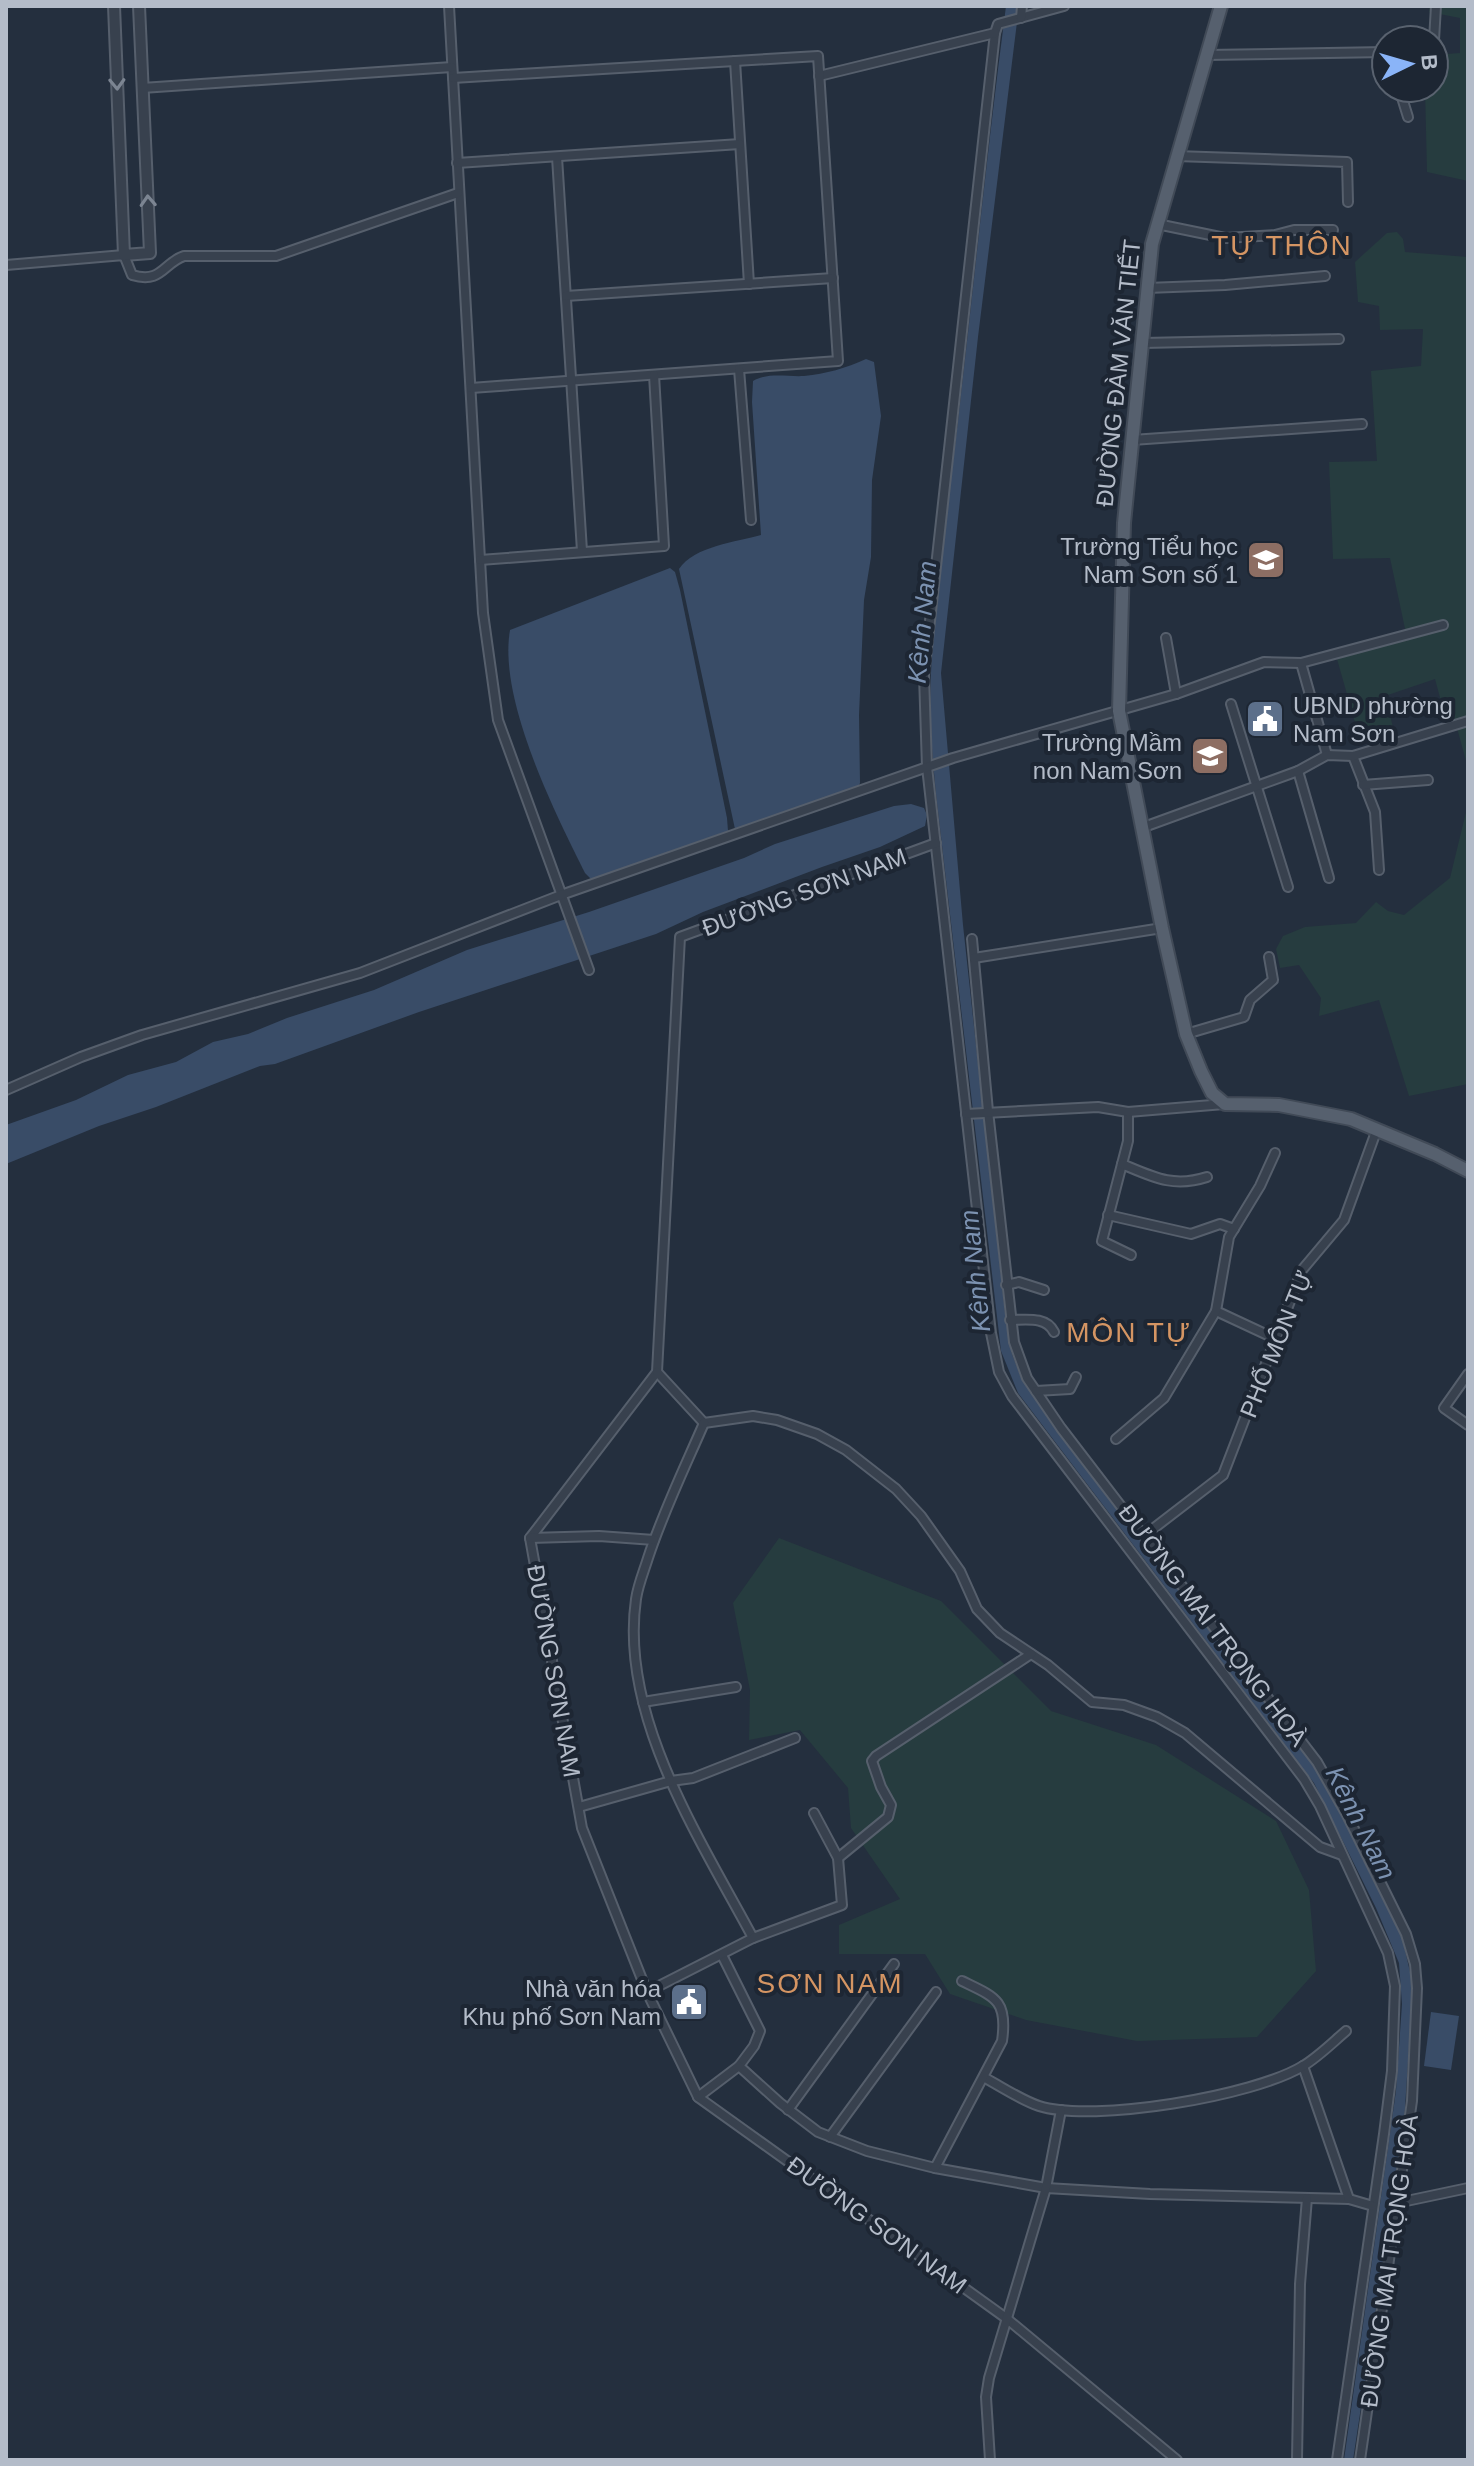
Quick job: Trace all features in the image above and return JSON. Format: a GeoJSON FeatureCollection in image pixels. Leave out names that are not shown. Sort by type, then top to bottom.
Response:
{"type":"FeatureCollection","features":[{"type":"Feature","properties":{"kind":"main road","name":"ĐƯỜNG ĐÀM VĂN TIẾT"},"geometry":{"type":"LineString","coordinates":[[1221,6],[1152,244],[1124,523],[1119,711],[1186,1034],[1212,1093],[1225,1104]]}},
{"type":"Feature","properties":{"kind":"main road"},"geometry":{"type":"LineString","coordinates":[[1225,1104],[1279,1105],[1351,1119],[1468,1171]]}},
{"type":"Feature","properties":{"kind":"street"},"geometry":{"type":"LineString","coordinates":[[114,6],[124,255],[130,272],[138,277],[159,274],[178,257],[184,256],[276,256],[458,193]]}},
{"type":"Feature","properties":{"kind":"street"},"geometry":{"type":"LineString","coordinates":[[6,265],[150,253],[139,6]]}},
{"type":"Feature","properties":{"kind":"street"},"geometry":{"type":"LineString","coordinates":[[449,6],[486,646],[498,720],[589,970]]}},
{"type":"Feature","properties":{"kind":"street"},"geometry":{"type":"LineString","coordinates":[[1021,18],[1022,6]]}},
{"type":"Feature","properties":{"kind":"street"},"geometry":{"type":"LineString","coordinates":[[819,76],[996,29],[1021,18],[1064,6]]}},
{"type":"Feature","properties":{"kind":"street"},"geometry":{"type":"LineString","coordinates":[[996,29],[925,657],[927,767],[991,1333],[1002,1380],[1314,1794],[1388,1953],[1395,1986],[1392,2071],[1337,2460]]}},
{"type":"Feature","properties":{"kind":"street"},"geometry":{"type":"LineString","coordinates":[[1206,55],[1370,52]]}},
{"type":"Feature","properties":{"kind":"street"},"geometry":{"type":"LineString","coordinates":[[453,78],[818,56],[838,361],[471,388]]}},
{"type":"Feature","properties":{"kind":"street"},"geometry":{"type":"LineString","coordinates":[[735,61],[749,284]]}},
{"type":"Feature","properties":{"kind":"street"},"geometry":{"type":"LineString","coordinates":[[142,88],[452,67]]}},
{"type":"Feature","properties":{"kind":"street"},"geometry":{"type":"LineString","coordinates":[[1404,104],[1408,117]]}},
{"type":"Feature","properties":{"kind":"street"},"geometry":{"type":"LineString","coordinates":[[457,163],[740,144]]}},
{"type":"Feature","properties":{"kind":"street"},"geometry":{"type":"LineString","coordinates":[[1176,156],[1347,162],[1348,202]]}},
{"type":"Feature","properties":{"kind":"street"},"geometry":{"type":"LineString","coordinates":[[557,157],[582,551]]}},
{"type":"Feature","properties":{"kind":"street"},"geometry":{"type":"LineString","coordinates":[[1157,224],[1225,238],[1275,235],[1294,230],[1333,230]]}},
{"type":"Feature","properties":{"kind":"street"},"geometry":{"type":"LineString","coordinates":[[1147,288],[1325,276]]}},
{"type":"Feature","properties":{"kind":"street"},"geometry":{"type":"LineString","coordinates":[[566,296],[833,278]]}},
{"type":"Feature","properties":{"kind":"street"},"geometry":{"type":"LineString","coordinates":[[1143,343],[1339,339]]}},
{"type":"Feature","properties":{"kind":"street"},"geometry":{"type":"LineString","coordinates":[[739,369],[751,520]]}},
{"type":"Feature","properties":{"kind":"street"},"geometry":{"type":"LineString","coordinates":[[480,560],[664,546],[654,375]]}},
{"type":"Feature","properties":{"kind":"street"},"geometry":{"type":"LineString","coordinates":[[1132,440],[1362,424]]}},
{"type":"Feature","properties":{"kind":"street"},"geometry":{"type":"LineString","coordinates":[[6,1090],[81,1057],[142,1035],[360,973],[953,758],[1176,694],[1264,662],[1301,663],[1443,625]]}},
{"type":"Feature","properties":{"kind":"street"},"geometry":{"type":"LineString","coordinates":[[1166,638],[1176,694]]}},
{"type":"Feature","properties":{"kind":"street"},"geometry":{"type":"LineString","coordinates":[[1301,663],[1327,755]]}},
{"type":"Feature","properties":{"kind":"street"},"geometry":{"type":"LineString","coordinates":[[1231,704],[1288,887]]}},
{"type":"Feature","properties":{"kind":"street"},"geometry":{"type":"LineString","coordinates":[[1144,827],[1298,771],[1327,755],[1353,756],[1468,721]]}},
{"type":"Feature","properties":{"kind":"street"},"geometry":{"type":"LineString","coordinates":[[1353,756],[1375,812],[1379,870]]}},
{"type":"Feature","properties":{"kind":"street"},"geometry":{"type":"LineString","coordinates":[[1298,771],[1329,878]]}},
{"type":"Feature","properties":{"kind":"street"},"geometry":{"type":"LineString","coordinates":[[1363,785],[1428,780]]}},
{"type":"Feature","properties":{"kind":"street","name":"ĐƯỜNG SƠN NAM"},"geometry":{"type":"LineString","coordinates":[[936,843],[680,937],[657,1372],[530,1538],[582,1828],[647,1992],[698,2097],[1006,2318],[1177,2460]]}},
{"type":"Feature","properties":{"kind":"street"},"geometry":{"type":"LineString","coordinates":[[974,958],[1162,928]]}},
{"type":"Feature","properties":{"kind":"street","name":"ĐƯỜNG MAI TRỌNG HOÀ"},"geometry":{"type":"LineString","coordinates":[[972,939],[1006,1285],[1016,1354],[1036,1391],[1317,1762],[1406,1934],[1415,1964],[1417,2002],[1412,2101],[1360,2460]]}},
{"type":"Feature","properties":{"kind":"street"},"geometry":{"type":"LineString","coordinates":[[1186,1034],[1244,1017],[1250,1000],[1273,980],[1269,957]]}},
{"type":"Feature","properties":{"kind":"street"},"geometry":{"type":"LineString","coordinates":[[966,1114],[1098,1107],[1128,1112],[1225,1104]]}},
{"type":"Feature","properties":{"kind":"street"},"geometry":{"type":"LineString","coordinates":[[1128,1112],[1128,1141],[1102,1241],[1131,1255]]}},
{"type":"Feature","properties":{"kind":"street","name":"PHỐ MÔN TỰ"},"geometry":{"type":"LineString","coordinates":[[1145,1535],[1223,1475],[1302,1270],[1344,1220],[1377,1129]]}},
{"type":"Feature","properties":{"kind":"street"},"geometry":{"type":"LineString","coordinates":[[1116,1439],[1164,1398],[1216,1311],[1229,1237],[1260,1186],[1275,1153]]}},
{"type":"Feature","properties":{"kind":"street"},"geometry":{"type":"LineString","coordinates":[[1122,1164],[1172,1182],[1189,1183],[1207,1177]]}},
{"type":"Feature","properties":{"kind":"street"},"geometry":{"type":"LineString","coordinates":[[1108,1215],[1191,1234],[1220,1224],[1234,1229]]}},
{"type":"Feature","properties":{"kind":"street"},"geometry":{"type":"LineString","coordinates":[[1006,1285],[1019,1282],[1044,1290]]}},
{"type":"Feature","properties":{"kind":"street"},"geometry":{"type":"LineString","coordinates":[[1216,1311],[1276,1339]]}},
{"type":"Feature","properties":{"kind":"street"},"geometry":{"type":"LineString","coordinates":[[1010,1320],[1044,1321],[1051,1324],[1054,1332]]}},
{"type":"Feature","properties":{"kind":"street"},"geometry":{"type":"LineString","coordinates":[[657,1372],[704,1423]]}},
{"type":"Feature","properties":{"kind":"street"},"geometry":{"type":"LineString","coordinates":[[1468,1374],[1444,1408],[1468,1425]]}},
{"type":"Feature","properties":{"kind":"street"},"geometry":{"type":"LineString","coordinates":[[1036,1391],[1070,1389],[1076,1377]]}},
{"type":"Feature","properties":{"kind":"street"},"geometry":{"type":"LineString","coordinates":[[704,1423],[753,1416],[765,1418],[817,1434],[846,1450],[896,1489],[913,1507],[956,1563],[977,1609],[1000,1633],[1092,1702],[1124,1705],[1157,1717],[1185,1733],[1320,1847],[1342,1855]]}},
{"type":"Feature","properties":{"kind":"street"},"geometry":{"type":"LineString","coordinates":[[704,1423],[654,1540],[636,1595],[633,1625],[643,1702],[671,1781],[685,1813],[753,1938]]}},
{"type":"Feature","properties":{"kind":"street"},"geometry":{"type":"LineString","coordinates":[[530,1538],[599,1536],[654,1540]]}},
{"type":"Feature","properties":{"kind":"street"},"geometry":{"type":"LineString","coordinates":[[838,1858],[888,1817],[891,1811],[874,1769],[872,1761],[876,1756],[1031,1654]]}},
{"type":"Feature","properties":{"kind":"street"},"geometry":{"type":"LineString","coordinates":[[643,1702],[736,1687]]}},
{"type":"Feature","properties":{"kind":"street"},"geometry":{"type":"LineString","coordinates":[[579,1807],[671,1781],[693,1778],[795,1738]]}},
{"type":"Feature","properties":{"kind":"street"},"geometry":{"type":"LineString","coordinates":[[647,1992],[753,1938],[842,1905],[838,1858],[814,1813]]}},
{"type":"Feature","properties":{"kind":"street"},"geometry":{"type":"LineString","coordinates":[[698,2097],[739,2066],[754,2046],[760,2031],[722,1955]]}},
{"type":"Feature","properties":{"kind":"street"},"geometry":{"type":"LineString","coordinates":[[788,2110],[894,1964]]}},
{"type":"Feature","properties":{"kind":"street"},"geometry":{"type":"LineString","coordinates":[[935,2168],[1002,2041],[1004,2015],[1001,2006],[994,1997],[962,1981]]}},
{"type":"Feature","properties":{"kind":"street"},"geometry":{"type":"LineString","coordinates":[[830,2137],[936,1992]]}},
{"type":"Feature","properties":{"kind":"street"},"geometry":{"type":"LineString","coordinates":[[985,2078],[1037,2105],[1061,2110],[1134,2107],[1213,2097],[1254,2086],[1303,2066],[1346,2031]]}},
{"type":"Feature","properties":{"kind":"street"},"geometry":{"type":"LineString","coordinates":[[739,2066],[818,2132],[867,2151],[935,2168],[1046,2188],[1349,2199],[1373,2206]]}},
{"type":"Feature","properties":{"kind":"street"},"geometry":{"type":"LineString","coordinates":[[1303,2066],[1349,2199]]}},
{"type":"Feature","properties":{"kind":"street"},"geometry":{"type":"LineString","coordinates":[[990,2460],[987,2388],[1046,2188],[1061,2110]]}},
{"type":"Feature","properties":{"kind":"street"},"geometry":{"type":"LineString","coordinates":[[1397,2203],[1468,2188]]}},
{"type":"Feature","properties":{"kind":"street"},"geometry":{"type":"LineString","coordinates":[[1297,2460],[1300,2284],[1307,2198]]}},
{"type":"Feature","properties":{"kind":"green space"},"geometry":{"type":"Polygon","coordinates":[[[1430,6],[1468,6],[1468,181],[1427,172],[1425,104],[1450,104],[1450,54],[1460,53],[1460,18],[1429,12],[1430,6]]]}},
{"type":"Feature","properties":{"kind":"green space"},"geometry":{"type":"Polygon","coordinates":[[[1397,232],[1403,239],[1405,252],[1468,257],[1468,768],[1452,710],[1442,705],[1435,679],[1385,696],[1394,731],[1360,740],[1337,659],[1407,638],[1390,558],[1333,559],[1329,462],[1377,461],[1371,371],[1421,366],[1423,329],[1380,330],[1379,306],[1358,302],[1355,262],[1387,233],[1397,232]]]}},
{"type":"Feature","properties":{"kind":"green space"},"geometry":{"type":"Polygon","coordinates":[[[1468,804],[1468,1084],[1409,1096],[1379,1000],[1319,1016],[1321,998],[1299,965],[1280,968],[1276,949],[1283,936],[1305,927],[1356,923],[1376,902],[1388,911],[1404,915],[1450,878],[1468,804]]]}},
{"type":"Feature","properties":{"kind":"green space"},"geometry":{"type":"Polygon","coordinates":[[[779,1538],[941,1601],[1051,1711],[1156,1745],[1276,1821],[1309,1890],[1316,1971],[1257,2037],[1137,2041],[1026,2020],[950,1994],[925,1954],[839,1954],[839,1925],[900,1899],[851,1828],[848,1788],[800,1730],[749,1740],[750,1690],[733,1603],[779,1538]]]}},
{"type":"Feature","properties":{"kind":"water","name":"Kênh Nam"},"geometry":{"type":"Polygon","coordinates":[[[1006,6],[1019,6],[941,673],[963,925],[1006,1322],[1012,1354],[1022,1380],[1322,1777],[1402,1937],[1413,1985],[1404,2123],[1353,2460],[1344,2460],[1396,2091],[1402,2004],[1399,1963],[1376,1908],[1314,1783],[1018,1393],[1001,1351],[936,794],[930,703],[939,578],[1006,6]]]}},
{"type":"Feature","properties":{"kind":"water"},"geometry":{"type":"Polygon","coordinates":[[[866,359],[874,362],[881,416],[872,480],[871,557],[864,600],[859,715],[860,783],[858,787],[737,831],[679,569],[705,550],[761,535],[753,381],[771,376],[820,374],[866,359]]]}},
{"type":"Feature","properties":{"kind":"water"},"geometry":{"type":"Polygon","coordinates":[[[670,568],[675,572],[680,590],[728,831],[591,879],[585,873],[544,787],[520,721],[512,688],[510,630],[670,568]]]}},
{"type":"Feature","properties":{"kind":"water"},"geometry":{"type":"Polygon","coordinates":[[[911,804],[924,808],[927,815],[925,826],[880,847],[703,912],[656,934],[419,1012],[275,1064],[260,1066],[6,1164],[6,1125],[76,1100],[128,1075],[176,1062],[213,1042],[248,1034],[374,990],[467,950],[589,912],[744,858],[775,844],[894,806],[911,804]]]}},
{"type":"Feature","properties":{"kind":"water"},"geometry":{"type":"Polygon","coordinates":[[[1431,2012],[1459,2016],[1451,2070],[1424,2066],[1431,2012]]]}},
{"type":"Feature","properties":{"kind":"place","name":"Trường Tiểu học Nam Sơn số 1"},"geometry":{"type":"Point","coordinates":[1266,560]}},
{"type":"Feature","properties":{"kind":"place","name":"UBND phường Nam Sơn"},"geometry":{"type":"Point","coordinates":[1265,719]}},
{"type":"Feature","properties":{"kind":"place","name":"Trường Mầm non Nam Sơn"},"geometry":{"type":"Point","coordinates":[1210,756]}},
{"type":"Feature","properties":{"kind":"place","name":"Nhà văn hóa Khu phố Sơn Nam"},"geometry":{"type":"Point","coordinates":[689,2002]}},
{"type":"Feature","properties":{"kind":"district","name":"TỰ THÔN"},"geometry":{"type":"Point","coordinates":[1282,245]}},
{"type":"Feature","properties":{"kind":"district","name":"MÔN TỰ"},"geometry":{"type":"Point","coordinates":[1129,1332]}},
{"type":"Feature","properties":{"kind":"district","name":"SƠN NAM"},"geometry":{"type":"Point","coordinates":[830,1983]}}]}
